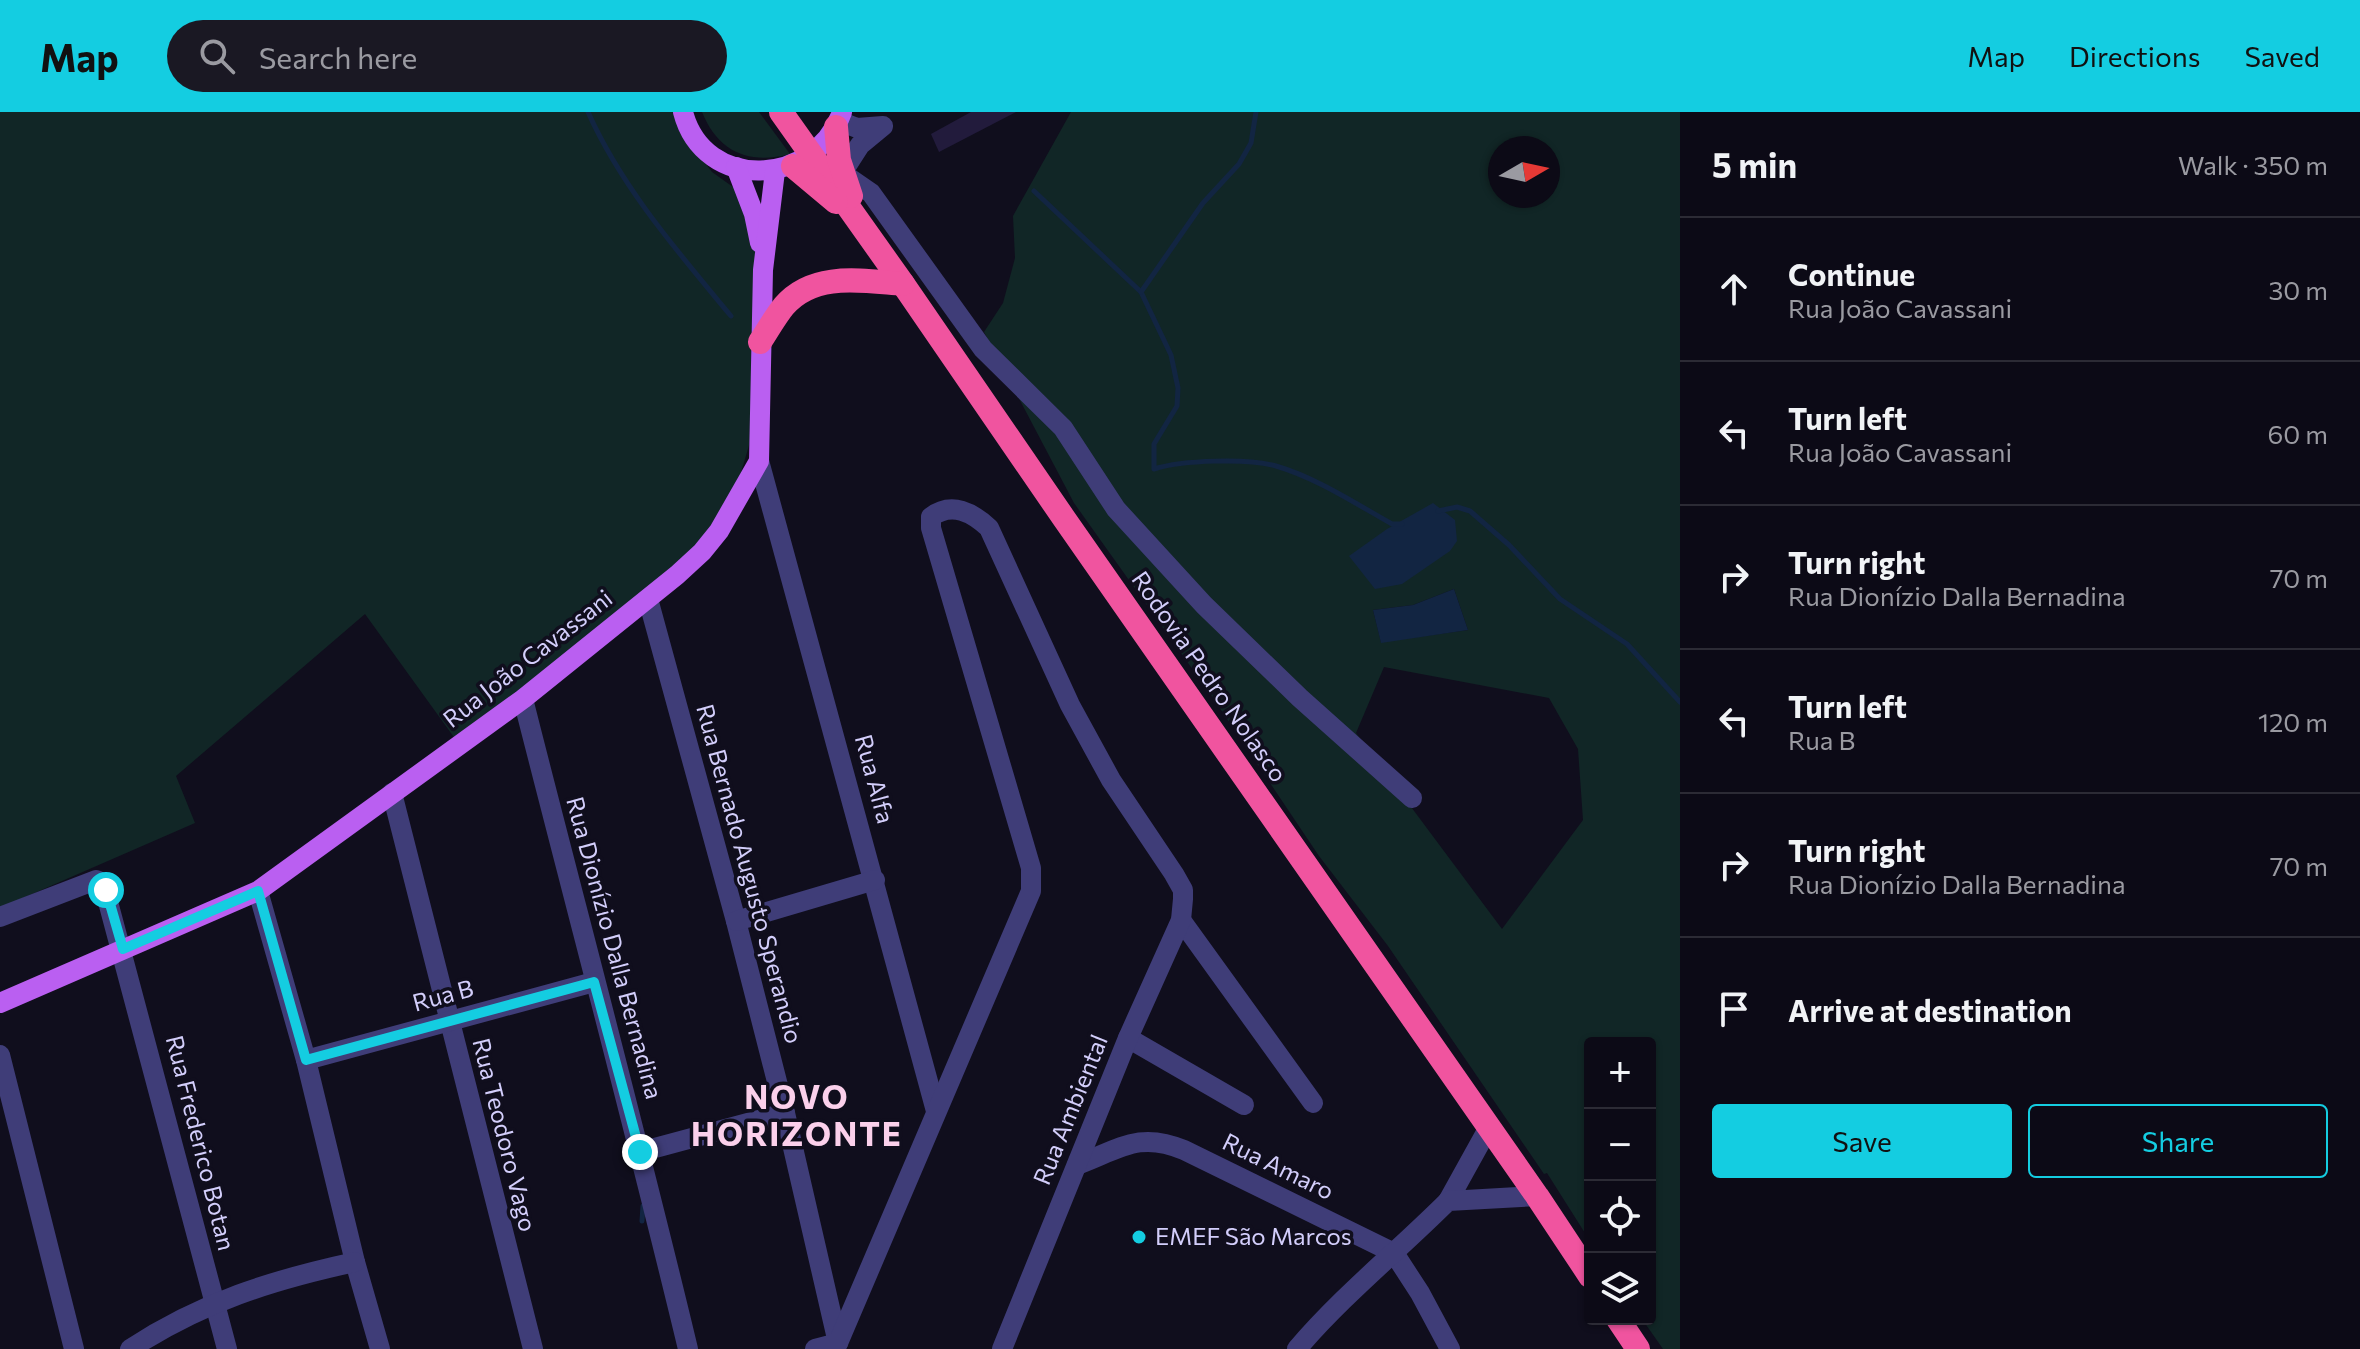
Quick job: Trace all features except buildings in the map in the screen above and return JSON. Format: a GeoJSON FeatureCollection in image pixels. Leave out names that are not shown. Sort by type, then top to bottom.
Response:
{"type":"FeatureCollection","features":[{"type":"Feature","properties":{"kind":"highway","name":"Rodovia Pedro Nolasco"},"geometry":{"type":"LineString","coordinates":[[781,112],[794,164],[860,221],[1584,1267]]}},
{"type":"Feature","properties":{"kind":"highway"},"geometry":{"type":"LineString","coordinates":[[839,120],[842,173],[860,221]]}},
{"type":"Feature","properties":{"kind":"highway"},"geometry":{"type":"LineString","coordinates":[[760,342],[785,305],[807,288],[838,280],[903,284]]}},
{"type":"Feature","properties":{"kind":"highway"},"geometry":{"type":"LineString","coordinates":[[1622,1325],[1638,1349]]}},
{"type":"Feature","properties":{"kind":"main road"},"geometry":{"type":"LineString","coordinates":[[683,112],[694,137],[709,152],[736,167],[756,172],[794,164]]}},
{"type":"Feature","properties":{"kind":"main road"},"geometry":{"type":"LineString","coordinates":[[763,270],[794,164],[839,120]]}},
{"type":"Feature","properties":{"kind":"main road"},"geometry":{"type":"LineString","coordinates":[[736,167],[754,214],[763,270]]}},
{"type":"Feature","properties":{"kind":"main road","name":"Rua João Cavassani"},"geometry":{"type":"LineString","coordinates":[[0,1003],[258,891],[523,699],[702,552],[719,531],[759,461],[763,270]]}},
{"type":"Feature","properties":{"kind":"street"},"geometry":{"type":"LineString","coordinates":[[839,120],[857,128],[883,126],[860,145],[842,173],[871,193],[983,349],[1063,428],[1116,509],[1204,605],[1300,698],[1412,798]]}},
{"type":"Feature","properties":{"kind":"street","name":"Rua Alfa"},"geometry":{"type":"LineString","coordinates":[[759,461],[936,1111]]}},
{"type":"Feature","properties":{"kind":"street","name":"Rua Ambiental"},"geometry":{"type":"LineString","coordinates":[[936,1111],[1032,883],[1031,868],[931,528],[931,517],[944,510],[968,512],[989,528],[1070,705],[1183,890],[1181,920],[1128,1038],[1002,1349]]}},
{"type":"Feature","properties":{"kind":"street","name":"Rua Bernado Augusto Sperandio"},"geometry":{"type":"LineString","coordinates":[[648,599],[736,921],[839,1346]]}},
{"type":"Feature","properties":{"kind":"street","name":"Rua Dionízio Dalla Bernadina"},"geometry":{"type":"LineString","coordinates":[[523,699],[688,1349]]}},
{"type":"Feature","properties":{"kind":"street","name":"Rua Teodoro Vago"},"geometry":{"type":"LineString","coordinates":[[392,793],[533,1349]]}},
{"type":"Feature","properties":{"kind":"street"},"geometry":{"type":"LineString","coordinates":[[736,921],[875,880]]}},
{"type":"Feature","properties":{"kind":"street"},"geometry":{"type":"LineString","coordinates":[[0,917],[100,881],[106,890],[123,949]]}},
{"type":"Feature","properties":{"kind":"street"},"geometry":{"type":"LineString","coordinates":[[258,891],[306,1060],[355,1262],[380,1349]]}},
{"type":"Feature","properties":{"kind":"street"},"geometry":{"type":"LineString","coordinates":[[1181,920],[1313,1103]]}},
{"type":"Feature","properties":{"kind":"street","name":"Rua Frederico Botan"},"geometry":{"type":"LineString","coordinates":[[123,949],[227,1349]]}},
{"type":"Feature","properties":{"kind":"street","name":"Rua B"},"geometry":{"type":"LineString","coordinates":[[306,1060],[594,982]]}},
{"type":"Feature","properties":{"kind":"street"},"geometry":{"type":"LineString","coordinates":[[1128,1038],[1244,1105]]}},
{"type":"Feature","properties":{"kind":"street"},"geometry":{"type":"LineString","coordinates":[[0,1055],[74,1349]]}},
{"type":"Feature","properties":{"kind":"street"},"geometry":{"type":"LineString","coordinates":[[815,1349],[839,1346],[936,1111]]}},
{"type":"Feature","properties":{"kind":"street"},"geometry":{"type":"LineString","coordinates":[[640,1152],[785,1113]]}},
{"type":"Feature","properties":{"kind":"street"},"geometry":{"type":"LineString","coordinates":[[1297,1349],[1333,1308],[1448,1201],[1489,1127]]}},
{"type":"Feature","properties":{"kind":"street","name":"Rua Amaro"},"geometry":{"type":"LineString","coordinates":[[1077,1165],[1133,1143],[1163,1141],[1394,1253],[1416,1285],[1450,1349]]}},
{"type":"Feature","properties":{"kind":"street"},"geometry":{"type":"LineString","coordinates":[[1448,1201],[1537,1196]]}},
{"type":"Feature","properties":{"kind":"street"},"geometry":{"type":"LineString","coordinates":[[130,1349],[154,1333],[214,1303],[280,1279],[355,1262]]}},
{"type":"Feature","properties":{"kind":"green space"},"geometry":{"type":"Polygon","coordinates":[[[0,112],[675,112],[689,142],[712,172],[740,192],[754,229],[757,287],[753,432],[734,496],[707,539],[461,747],[365,614],[176,776],[195,823],[0,908],[0,112]]]}},
{"type":"Feature","properties":{"kind":"green space"},"geometry":{"type":"Polygon","coordinates":[[[702,112],[759,112],[790,154],[761,158],[737,152],[717,137],[702,112]]]}},
{"type":"Feature","properties":{"kind":"green space"},"geometry":{"type":"Polygon","coordinates":[[[1071,112],[1680,112],[1680,1349],[1663,1349],[1646,1325],[1656,1325],[1656,1037],[1584,1037],[1584,1232],[1547,1173],[1544,1174],[1388,946],[1319,856],[1213,698],[1074,503],[984,332],[1003,303],[1015,258],[1013,216],[1071,112]],[[1454,589],[1413,605],[1373,610],[1381,642],[1468,630],[1454,589]],[[1384,667],[1356,733],[1502,929],[1583,820],[1578,749],[1549,698],[1384,667]]]}},
{"type":"Feature","properties":{"kind":"water"},"geometry":{"type":"Polygon","coordinates":[[[1433,503],[1455,520],[1457,541],[1450,551],[1402,584],[1375,589],[1349,556],[1387,529],[1433,503]]]}},
{"type":"Feature","properties":{"kind":"water"},"geometry":{"type":"Polygon","coordinates":[[[1454,589],[1468,630],[1381,643],[1373,610],[1413,605],[1454,589]]]}},
{"type":"Feature","properties":{"kind":"waterway"},"geometry":{"type":"LineString","coordinates":[[588,112],[634,193],[731,316]]}},
{"type":"Feature","properties":{"kind":"waterway"},"geometry":{"type":"LineString","coordinates":[[1141,292],[1203,203],[1239,164],[1251,143],[1256,112]]}},
{"type":"Feature","properties":{"kind":"waterway"},"geometry":{"type":"LineString","coordinates":[[1034,191],[1141,292],[1171,355],[1178,388],[1177,406],[1154,444],[1154,469],[1215,461],[1264,463],[1321,484],[1392,524],[1402,524]]}},
{"type":"Feature","properties":{"kind":"waterway"},"geometry":{"type":"LineString","coordinates":[[1438,511],[1457,507],[1470,511],[1509,545],[1560,599],[1627,644],[1680,702]]}},
{"type":"Feature","properties":{"kind":"waterway"},"geometry":{"type":"LineString","coordinates":[[642,1221],[643,1206]]}},
{"type":"Feature","properties":{"kind":"place","name":"EMEF São Marcos"},"geometry":{"type":"Point","coordinates":[1139,1237]}},
{"type":"Feature","properties":{"kind":"district","name":"NOVO HORIZONTE"},"geometry":{"type":"Point","coordinates":[797,1116]}},
{"type":"Feature","properties":{"kind":"route"},"geometry":{"type":"LineString","coordinates":[[106,890],[123,949],[258,891],[306,1060],[594,982],[640,1152]]}}]}
